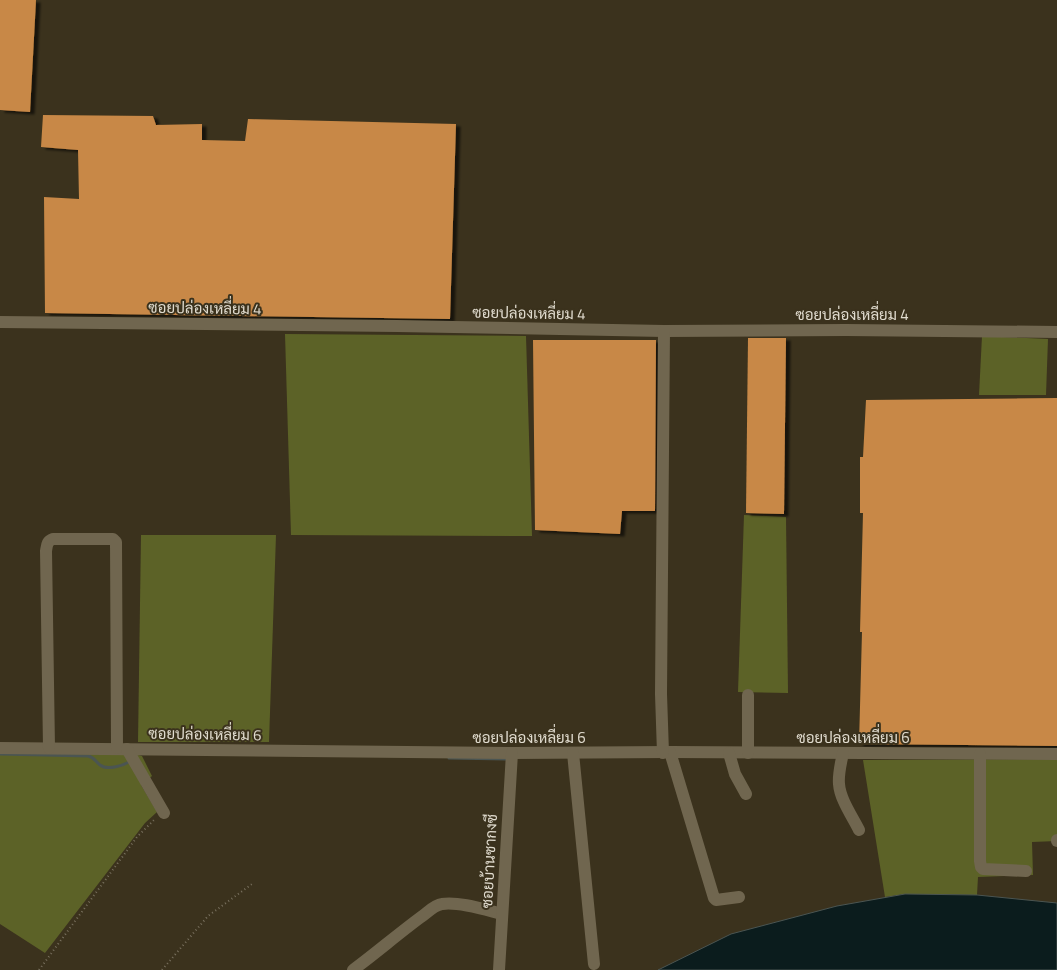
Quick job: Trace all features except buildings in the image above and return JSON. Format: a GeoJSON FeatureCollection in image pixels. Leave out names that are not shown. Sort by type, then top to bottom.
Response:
{"type":"FeatureCollection","features":[{"type":"Feature","properties":{"kind":"street","name":"ซอยปล่องเหลี่ยม 4"},"geometry":{"type":"LineString","coordinates":[[0,322],[404,326],[664,331],[846,330],[1057,332]]}},
{"type":"Feature","properties":{"kind":"street"},"geometry":{"type":"LineString","coordinates":[[664,331],[661,694],[667,752],[714,898],[716,900],[739,897]]}},
{"type":"Feature","properties":{"kind":"street"},"geometry":{"type":"LineString","coordinates":[[49,748],[47,543],[49,540],[112,539],[116,542],[122,749],[163,810]]}},
{"type":"Feature","properties":{"kind":"street"},"geometry":{"type":"LineString","coordinates":[[748,695],[748,753]]}},
{"type":"Feature","properties":{"kind":"street","name":"ซอยปล่องเหลี่ยม 6"},"geometry":{"type":"LineString","coordinates":[[0,748],[512,753],[667,752],[1057,754]]}},
{"type":"Feature","properties":{"kind":"street","name":"ซอยบ้านซากงซี"},"geometry":{"type":"LineString","coordinates":[[499,970],[512,753]]}},
{"type":"Feature","properties":{"kind":"street"},"geometry":{"type":"LineString","coordinates":[[573,753],[594,964]]}},
{"type":"Feature","properties":{"kind":"street"},"geometry":{"type":"LineString","coordinates":[[729,753],[737,778],[746,794]]}},
{"type":"Feature","properties":{"kind":"street"},"geometry":{"type":"LineString","coordinates":[[843,753],[839,771],[840,793],[859,830]]}},
{"type":"Feature","properties":{"kind":"street"},"geometry":{"type":"LineString","coordinates":[[980,754],[981,867],[983,869],[1026,871]]}},
{"type":"Feature","properties":{"kind":"street"},"geometry":{"type":"LineString","coordinates":[[353,970],[440,904],[463,905],[502,914]]}},
{"type":"Feature","properties":{"kind":"path"},"geometry":{"type":"LineString","coordinates":[[39,970],[137,837],[163,810]]}},
{"type":"Feature","properties":{"kind":"path"},"geometry":{"type":"LineString","coordinates":[[162,970],[208,916],[252,884]]}},
{"type":"Feature","properties":{"kind":"green space"},"geometry":{"type":"Polygon","coordinates":[[[285,334],[526,336],[532,536],[291,535],[285,334]]]}},
{"type":"Feature","properties":{"kind":"green space"},"geometry":{"type":"Polygon","coordinates":[[[982,336],[1048,339],[1046,395],[979,395],[982,336]]]}},
{"type":"Feature","properties":{"kind":"green space"},"geometry":{"type":"Polygon","coordinates":[[[744,515],[786,517],[788,693],[738,692],[744,515]]]}},
{"type":"Feature","properties":{"kind":"green space"},"geometry":{"type":"Polygon","coordinates":[[[141,535],[276,535],[269,742],[138,742],[141,535]]]}},
{"type":"Feature","properties":{"kind":"green space"},"geometry":{"type":"Polygon","coordinates":[[[0,751],[126,752],[142,756],[152,776],[141,785],[157,812],[145,823],[45,953],[0,924],[0,751]]]}},
{"type":"Feature","properties":{"kind":"green space"},"geometry":{"type":"Polygon","coordinates":[[[1057,759],[1057,841],[1032,842],[1033,875],[978,877],[977,895],[905,894],[885,897],[863,760],[1057,759]]]}},
{"type":"Feature","properties":{"kind":"shaded area"},"geometry":{"type":"Polygon","coordinates":[[[905,894],[977,895],[1057,903],[1057,970],[658,970],[731,934],[837,906],[905,894]]]}},
{"type":"Feature","properties":{"kind":"waterway"},"geometry":{"type":"LineString","coordinates":[[0,754],[88,756],[93,758],[103,767],[120,766],[131,761]]}},
{"type":"Feature","properties":{"kind":"waterway"},"geometry":{"type":"LineString","coordinates":[[449,758],[506,759]]}}]}
